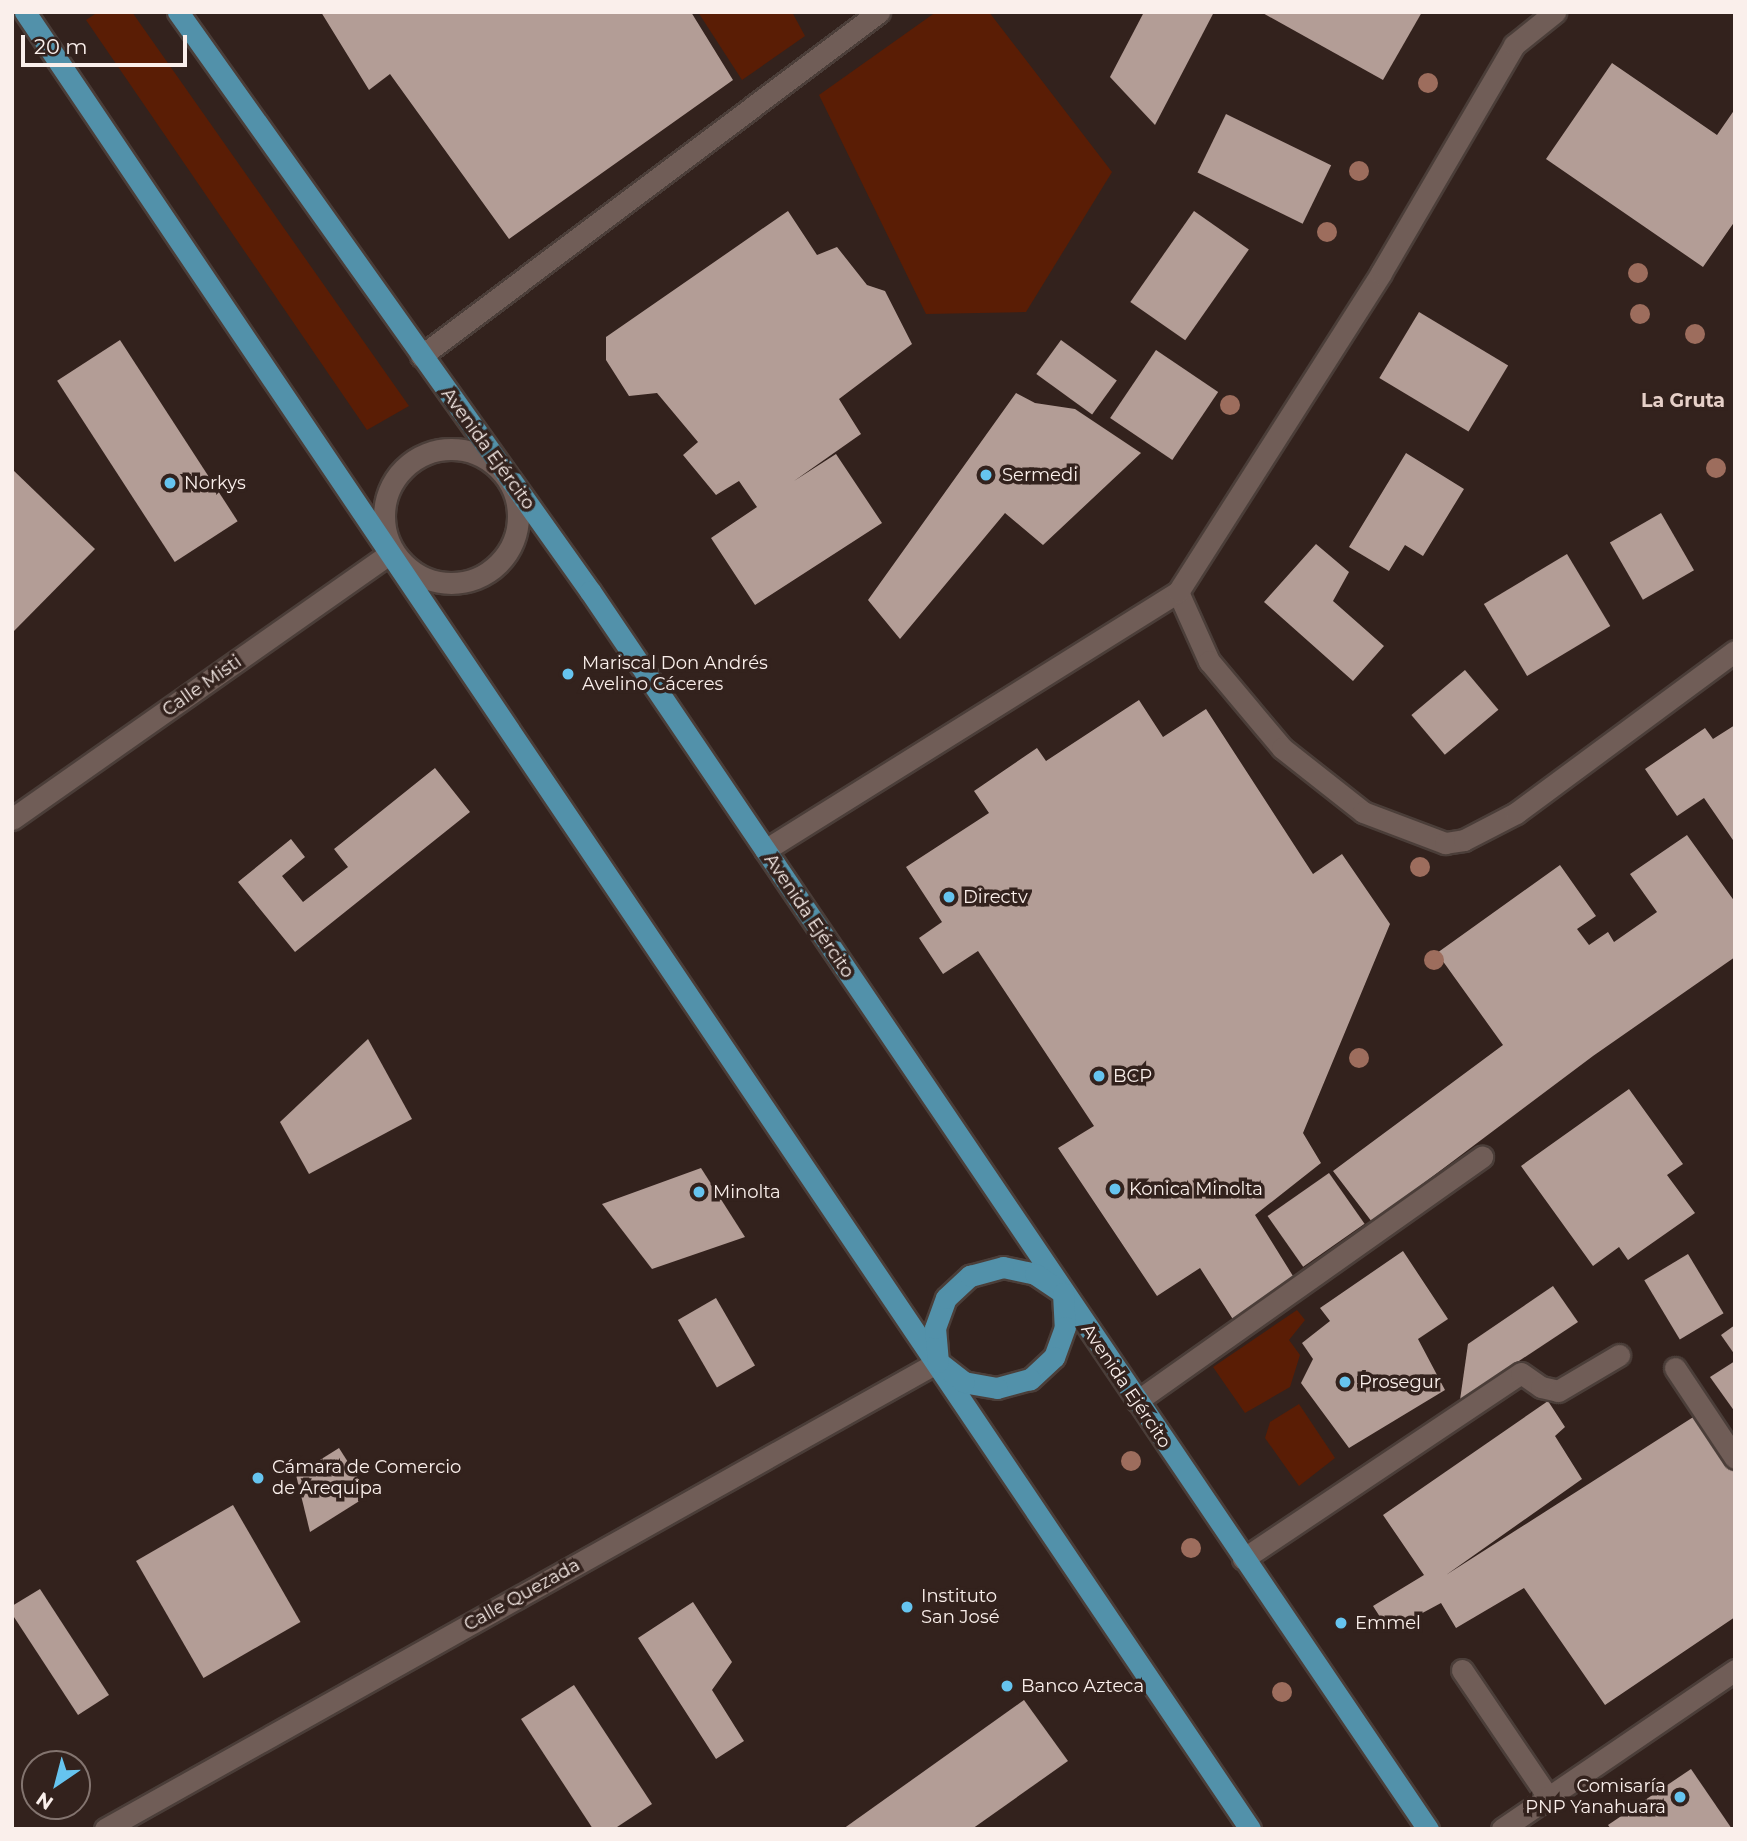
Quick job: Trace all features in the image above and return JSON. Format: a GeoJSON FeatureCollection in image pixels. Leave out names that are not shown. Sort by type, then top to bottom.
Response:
{"type":"FeatureCollection","features":[{"type":"Feature","properties":{"kind":"main road"},"geometry":{"type":"LineString","coordinates":[[25,12],[939,1362],[1250,1829]]}},
{"type":"Feature","properties":{"kind":"main road","name":"Avenida Ejército"},"geometry":{"type":"LineString","coordinates":[[178,12],[511,480],[1428,1829]]}},
{"type":"Feature","properties":{"kind":"main road"},"geometry":{"type":"LineString","coordinates":[[1003,1267],[1035,1274],[1063,1293],[1065,1326],[1058,1347],[1054,1357],[1030,1379],[997,1388],[964,1382],[939,1362],[934,1328],[946,1298],[970,1276],[1003,1267]]}},
{"type":"Feature","properties":{"kind":"street"},"geometry":{"type":"LineString","coordinates":[[421,356],[879,12]]}},
{"type":"Feature","properties":{"kind":"street"},"geometry":{"type":"LineString","coordinates":[[765,850],[1178,592],[1381,274],[1514,44],[1555,12]]}},
{"type":"Feature","properties":{"kind":"street"},"geometry":{"type":"LineString","coordinates":[[449,448],[484,455],[511,480],[520,514],[511,548],[486,574],[452,584],[417,578],[391,553],[382,519],[390,484],[414,458],[449,448]]}},
{"type":"Feature","properties":{"kind":"street","name":"Calle Misti"},"geometry":{"type":"LineString","coordinates":[[12,819],[391,553]]}},
{"type":"Feature","properties":{"kind":"street"},"geometry":{"type":"LineString","coordinates":[[1178,592],[1209,661],[1282,748],[1363,812],[1445,843],[1464,840],[1516,813],[1735,651]]}},
{"type":"Feature","properties":{"kind":"street"},"geometry":{"type":"LineString","coordinates":[[1137,1401],[1482,1157]]}},
{"type":"Feature","properties":{"kind":"street"},"geometry":{"type":"LineString","coordinates":[[1243,1559],[1521,1373],[1541,1387],[1558,1391],[1619,1355]]}},
{"type":"Feature","properties":{"kind":"street","name":"Calle Quezada"},"geometry":{"type":"LineString","coordinates":[[105,1829],[939,1362]]}},
{"type":"Feature","properties":{"kind":"street"},"geometry":{"type":"LineString","coordinates":[[1675,1368],[1735,1458]]}},
{"type":"Feature","properties":{"kind":"street"},"geometry":{"type":"LineString","coordinates":[[1462,1670],[1548,1797]]}},
{"type":"Feature","properties":{"kind":"street"},"geometry":{"type":"LineString","coordinates":[[1502,1829],[1735,1670]]}},
{"type":"Feature","properties":{"kind":"shaded area"},"geometry":{"type":"Polygon","coordinates":[[[98,12],[132,12],[409,406],[367,430],[86,20],[98,12]]]}},
{"type":"Feature","properties":{"kind":"shaded area"},"geometry":{"type":"Polygon","coordinates":[[[698,12],[792,12],[805,36],[742,80],[698,12]]]}},
{"type":"Feature","properties":{"kind":"shaded area"},"geometry":{"type":"Polygon","coordinates":[[[936,12],[989,12],[1112,172],[1026,312],[926,314],[819,95],[936,12]]]}},
{"type":"Feature","properties":{"kind":"shaded area"},"geometry":{"type":"Polygon","coordinates":[[[1297,1310],[1305,1320],[1289,1340],[1300,1355],[1290,1387],[1245,1413],[1213,1367],[1297,1310]]]}},
{"type":"Feature","properties":{"kind":"shaded area"},"geometry":{"type":"Polygon","coordinates":[[[1299,1404],[1335,1458],[1299,1486],[1265,1438],[1270,1422],[1299,1404]]]}},
{"type":"Feature","properties":{"kind":"building"},"geometry":{"type":"Polygon","coordinates":[[[321,12],[691,12],[733,80],[509,239],[390,74],[369,90],[321,12]]]}},
{"type":"Feature","properties":{"kind":"building"},"geometry":{"type":"Polygon","coordinates":[[[1144,12],[1214,12],[1155,125],[1110,77],[1144,12]]]}},
{"type":"Feature","properties":{"kind":"building"},"geometry":{"type":"Polygon","coordinates":[[[1261,12],[1422,12],[1383,80],[1261,12]]]}},
{"type":"Feature","properties":{"kind":"building"},"geometry":{"type":"Polygon","coordinates":[[[1612,63],[1717,135],[1735,109],[1735,221],[1703,267],[1546,159],[1612,63]]]}},
{"type":"Feature","properties":{"kind":"building"},"geometry":{"type":"Polygon","coordinates":[[[1226,114],[1331,165],[1303,224],[1198,172],[1226,114]]]}},
{"type":"Feature","properties":{"kind":"building"},"geometry":{"type":"Polygon","coordinates":[[[788,211],[817,255],[837,247],[867,285],[885,291],[912,344],[839,399],[861,434],[794,481],[836,454],[882,523],[755,605],[711,538],[757,507],[739,481],[716,495],[683,455],[698,442],[657,393],[629,396],[606,360],[606,337],[788,211]]]}},
{"type":"Feature","properties":{"kind":"building"},"geometry":{"type":"Polygon","coordinates":[[[1194,211],[1249,249],[1185,340],[1130,302],[1194,211]]]}},
{"type":"Feature","properties":{"kind":"building"},"geometry":{"type":"Polygon","coordinates":[[[1419,312],[1508,366],[1468,432],[1379,378],[1419,312]]]}},
{"type":"Feature","properties":{"kind":"building"},"geometry":{"type":"Polygon","coordinates":[[[120,340],[238,521],[175,562],[57,381],[120,340]]]}},
{"type":"Feature","properties":{"kind":"building"},"geometry":{"type":"Polygon","coordinates":[[[1061,340],[1117,381],[1092,415],[1036,374],[1061,340]]]}},
{"type":"Feature","properties":{"kind":"building"},"geometry":{"type":"Polygon","coordinates":[[[1156,350],[1218,392],[1172,460],[1110,418],[1156,350]]]}},
{"type":"Feature","properties":{"kind":"building"},"geometry":{"type":"Polygon","coordinates":[[[1016,393],[1035,403],[1075,409],[1141,453],[1043,545],[1005,513],[900,639],[868,600],[1016,393]]]}},
{"type":"Feature","properties":{"kind":"building"},"geometry":{"type":"Polygon","coordinates":[[[1406,453],[1464,489],[1423,556],[1405,545],[1389,571],[1349,547],[1406,453]]]}},
{"type":"Feature","properties":{"kind":"building"},"geometry":{"type":"Polygon","coordinates":[[[12,469],[95,549],[12,633],[12,469]]]}},
{"type":"Feature","properties":{"kind":"building"},"geometry":{"type":"Polygon","coordinates":[[[1661,513],[1694,570],[1643,600],[1610,542],[1661,513]]]}},
{"type":"Feature","properties":{"kind":"building"},"geometry":{"type":"Polygon","coordinates":[[[1316,544],[1349,572],[1333,601],[1384,646],[1353,681],[1264,602],[1316,544]]]}},
{"type":"Feature","properties":{"kind":"building"},"geometry":{"type":"Polygon","coordinates":[[[1567,554],[1610,626],[1527,676],[1484,604],[1567,554]]]}},
{"type":"Feature","properties":{"kind":"building"},"geometry":{"type":"Polygon","coordinates":[[[1465,670],[1498,710],[1445,755],[1411,715],[1465,670]]]}},
{"type":"Feature","properties":{"kind":"building"},"geometry":{"type":"Polygon","coordinates":[[[1139,700],[1163,737],[1206,709],[1313,874],[1342,854],[1390,924],[1303,1133],[1321,1163],[1255,1215],[1293,1276],[1234,1321],[1200,1268],[1157,1296],[1058,1148],[1094,1126],[978,951],[943,974],[919,938],[942,922],[906,867],[989,813],[974,791],[1037,748],[1046,761],[1139,700]]]}},
{"type":"Feature","properties":{"kind":"building"},"geometry":{"type":"Polygon","coordinates":[[[1735,725],[1735,843],[1704,798],[1677,816],[1645,769],[1705,728],[1713,739],[1735,725]]]}},
{"type":"Feature","properties":{"kind":"building"},"geometry":{"type":"Polygon","coordinates":[[[435,768],[470,812],[295,952],[238,882],[291,839],[305,857],[282,876],[303,902],[348,867],[334,849],[435,768]]]}},
{"type":"Feature","properties":{"kind":"building"},"geometry":{"type":"Polygon","coordinates":[[[1687,835],[1735,902],[1735,957],[1593,1056],[1372,1222],[1333,1171],[1503,1045],[1437,953],[1560,865],[1596,916],[1577,929],[1589,945],[1608,932],[1614,942],[1657,912],[1630,874],[1687,835]]]}},
{"type":"Feature","properties":{"kind":"building"},"geometry":{"type":"Polygon","coordinates":[[[368,1039],[412,1119],[309,1174],[280,1122],[368,1039]]]}},
{"type":"Feature","properties":{"kind":"building"},"geometry":{"type":"Polygon","coordinates":[[[1629,1089],[1683,1164],[1667,1175],[1695,1213],[1628,1260],[1619,1247],[1593,1266],[1521,1166],[1629,1089]]]}},
{"type":"Feature","properties":{"kind":"building"},"geometry":{"type":"Polygon","coordinates":[[[701,1168],[745,1237],[652,1269],[602,1204],[701,1168]]]}},
{"type":"Feature","properties":{"kind":"building"},"geometry":{"type":"Polygon","coordinates":[[[1329,1173],[1365,1224],[1303,1267],[1268,1216],[1329,1173]]]}},
{"type":"Feature","properties":{"kind":"building"},"geometry":{"type":"Polygon","coordinates":[[[1403,1251],[1448,1319],[1418,1339],[1445,1390],[1349,1448],[1301,1383],[1313,1359],[1302,1343],[1330,1321],[1320,1308],[1403,1251]]]}},
{"type":"Feature","properties":{"kind":"building"},"geometry":{"type":"Polygon","coordinates":[[[1688,1254],[1724,1313],[1680,1339],[1644,1280],[1688,1254]]]}},
{"type":"Feature","properties":{"kind":"building"},"geometry":{"type":"Polygon","coordinates":[[[1553,1286],[1578,1322],[1460,1400],[1468,1344],[1553,1286]]]}},
{"type":"Feature","properties":{"kind":"building"},"geometry":{"type":"Polygon","coordinates":[[[716,1298],[755,1366],[717,1388],[678,1320],[716,1298]]]}},
{"type":"Feature","properties":{"kind":"building"},"geometry":{"type":"Polygon","coordinates":[[[1735,1325],[1735,1355],[1721,1335],[1735,1325]]]}},
{"type":"Feature","properties":{"kind":"building"},"geometry":{"type":"Polygon","coordinates":[[[1735,1361],[1735,1412],[1710,1377],[1735,1361]]]}},
{"type":"Feature","properties":{"kind":"building"},"geometry":{"type":"Polygon","coordinates":[[[1548,1401],[1565,1427],[1555,1436],[1582,1479],[1446,1575],[1698,1414],[1735,1470],[1735,1617],[1605,1705],[1524,1588],[1456,1628],[1441,1603],[1389,1631],[1373,1606],[1424,1575],[1383,1515],[1548,1401]]]}},
{"type":"Feature","properties":{"kind":"building"},"geometry":{"type":"Polygon","coordinates":[[[339,1448],[369,1495],[310,1532],[296,1475],[339,1448]]]}},
{"type":"Feature","properties":{"kind":"building"},"geometry":{"type":"Polygon","coordinates":[[[233,1505],[300,1622],[204,1678],[136,1561],[233,1505]]]}},
{"type":"Feature","properties":{"kind":"building"},"geometry":{"type":"Polygon","coordinates":[[[40,1589],[109,1695],[78,1715],[12,1614],[12,1606],[40,1589]]]}},
{"type":"Feature","properties":{"kind":"building"},"geometry":{"type":"Polygon","coordinates":[[[693,1602],[732,1662],[712,1690],[744,1741],[716,1759],[638,1638],[693,1602]]]}},
{"type":"Feature","properties":{"kind":"building"},"geometry":{"type":"Polygon","coordinates":[[[574,1685],[652,1804],[614,1829],[593,1829],[521,1719],[574,1685]]]}},
{"type":"Feature","properties":{"kind":"building"},"geometry":{"type":"Polygon","coordinates":[[[1024,1700],[1068,1761],[972,1829],[843,1829],[1024,1700]]]}},
{"type":"Feature","properties":{"kind":"building","name":"Comisaría PNP Yanahuara"},"geometry":{"type":"Polygon","coordinates":[[[1691,1769],[1732,1829],[1611,1829],[1608,1825],[1691,1769]]]}},
{"type":"Feature","properties":{"kind":"place","name":"Sermedi"},"geometry":{"type":"Point","coordinates":[986,475]}},
{"type":"Feature","properties":{"kind":"place","name":"Norkys"},"geometry":{"type":"Point","coordinates":[170,483]}},
{"type":"Feature","properties":{"kind":"place","name":"Mariscal Don Andrés Avelino Cáceres"},"geometry":{"type":"Point","coordinates":[568,674]}},
{"type":"Feature","properties":{"kind":"place","name":"Directv"},"geometry":{"type":"Point","coordinates":[949,897]}},
{"type":"Feature","properties":{"kind":"place","name":"BCP"},"geometry":{"type":"Point","coordinates":[1099,1076]}},
{"type":"Feature","properties":{"kind":"place","name":"Konica Minolta"},"geometry":{"type":"Point","coordinates":[1115,1189]}},
{"type":"Feature","properties":{"kind":"place","name":"Minolta"},"geometry":{"type":"Point","coordinates":[699,1192]}},
{"type":"Feature","properties":{"kind":"place","name":"Prosegur"},"geometry":{"type":"Point","coordinates":[1345,1382]}},
{"type":"Feature","properties":{"kind":"place","name":"Cámara de Comercio de Arequipa"},"geometry":{"type":"Point","coordinates":[258,1478]}},
{"type":"Feature","properties":{"kind":"place","name":"Instituto San José"},"geometry":{"type":"Point","coordinates":[907,1607]}},
{"type":"Feature","properties":{"kind":"place","name":"Emmel"},"geometry":{"type":"Point","coordinates":[1341,1623]}},
{"type":"Feature","properties":{"kind":"place","name":"Banco Azteca"},"geometry":{"type":"Point","coordinates":[1007,1686]}},
{"type":"Feature","properties":{"kind":"place","name":"Comisaría PNP Yanahuara"},"geometry":{"type":"Point","coordinates":[1680,1797]}},
{"type":"Feature","properties":{"kind":"district","name":"La Gruta"},"geometry":{"type":"Point","coordinates":[1683,401]}}]}
